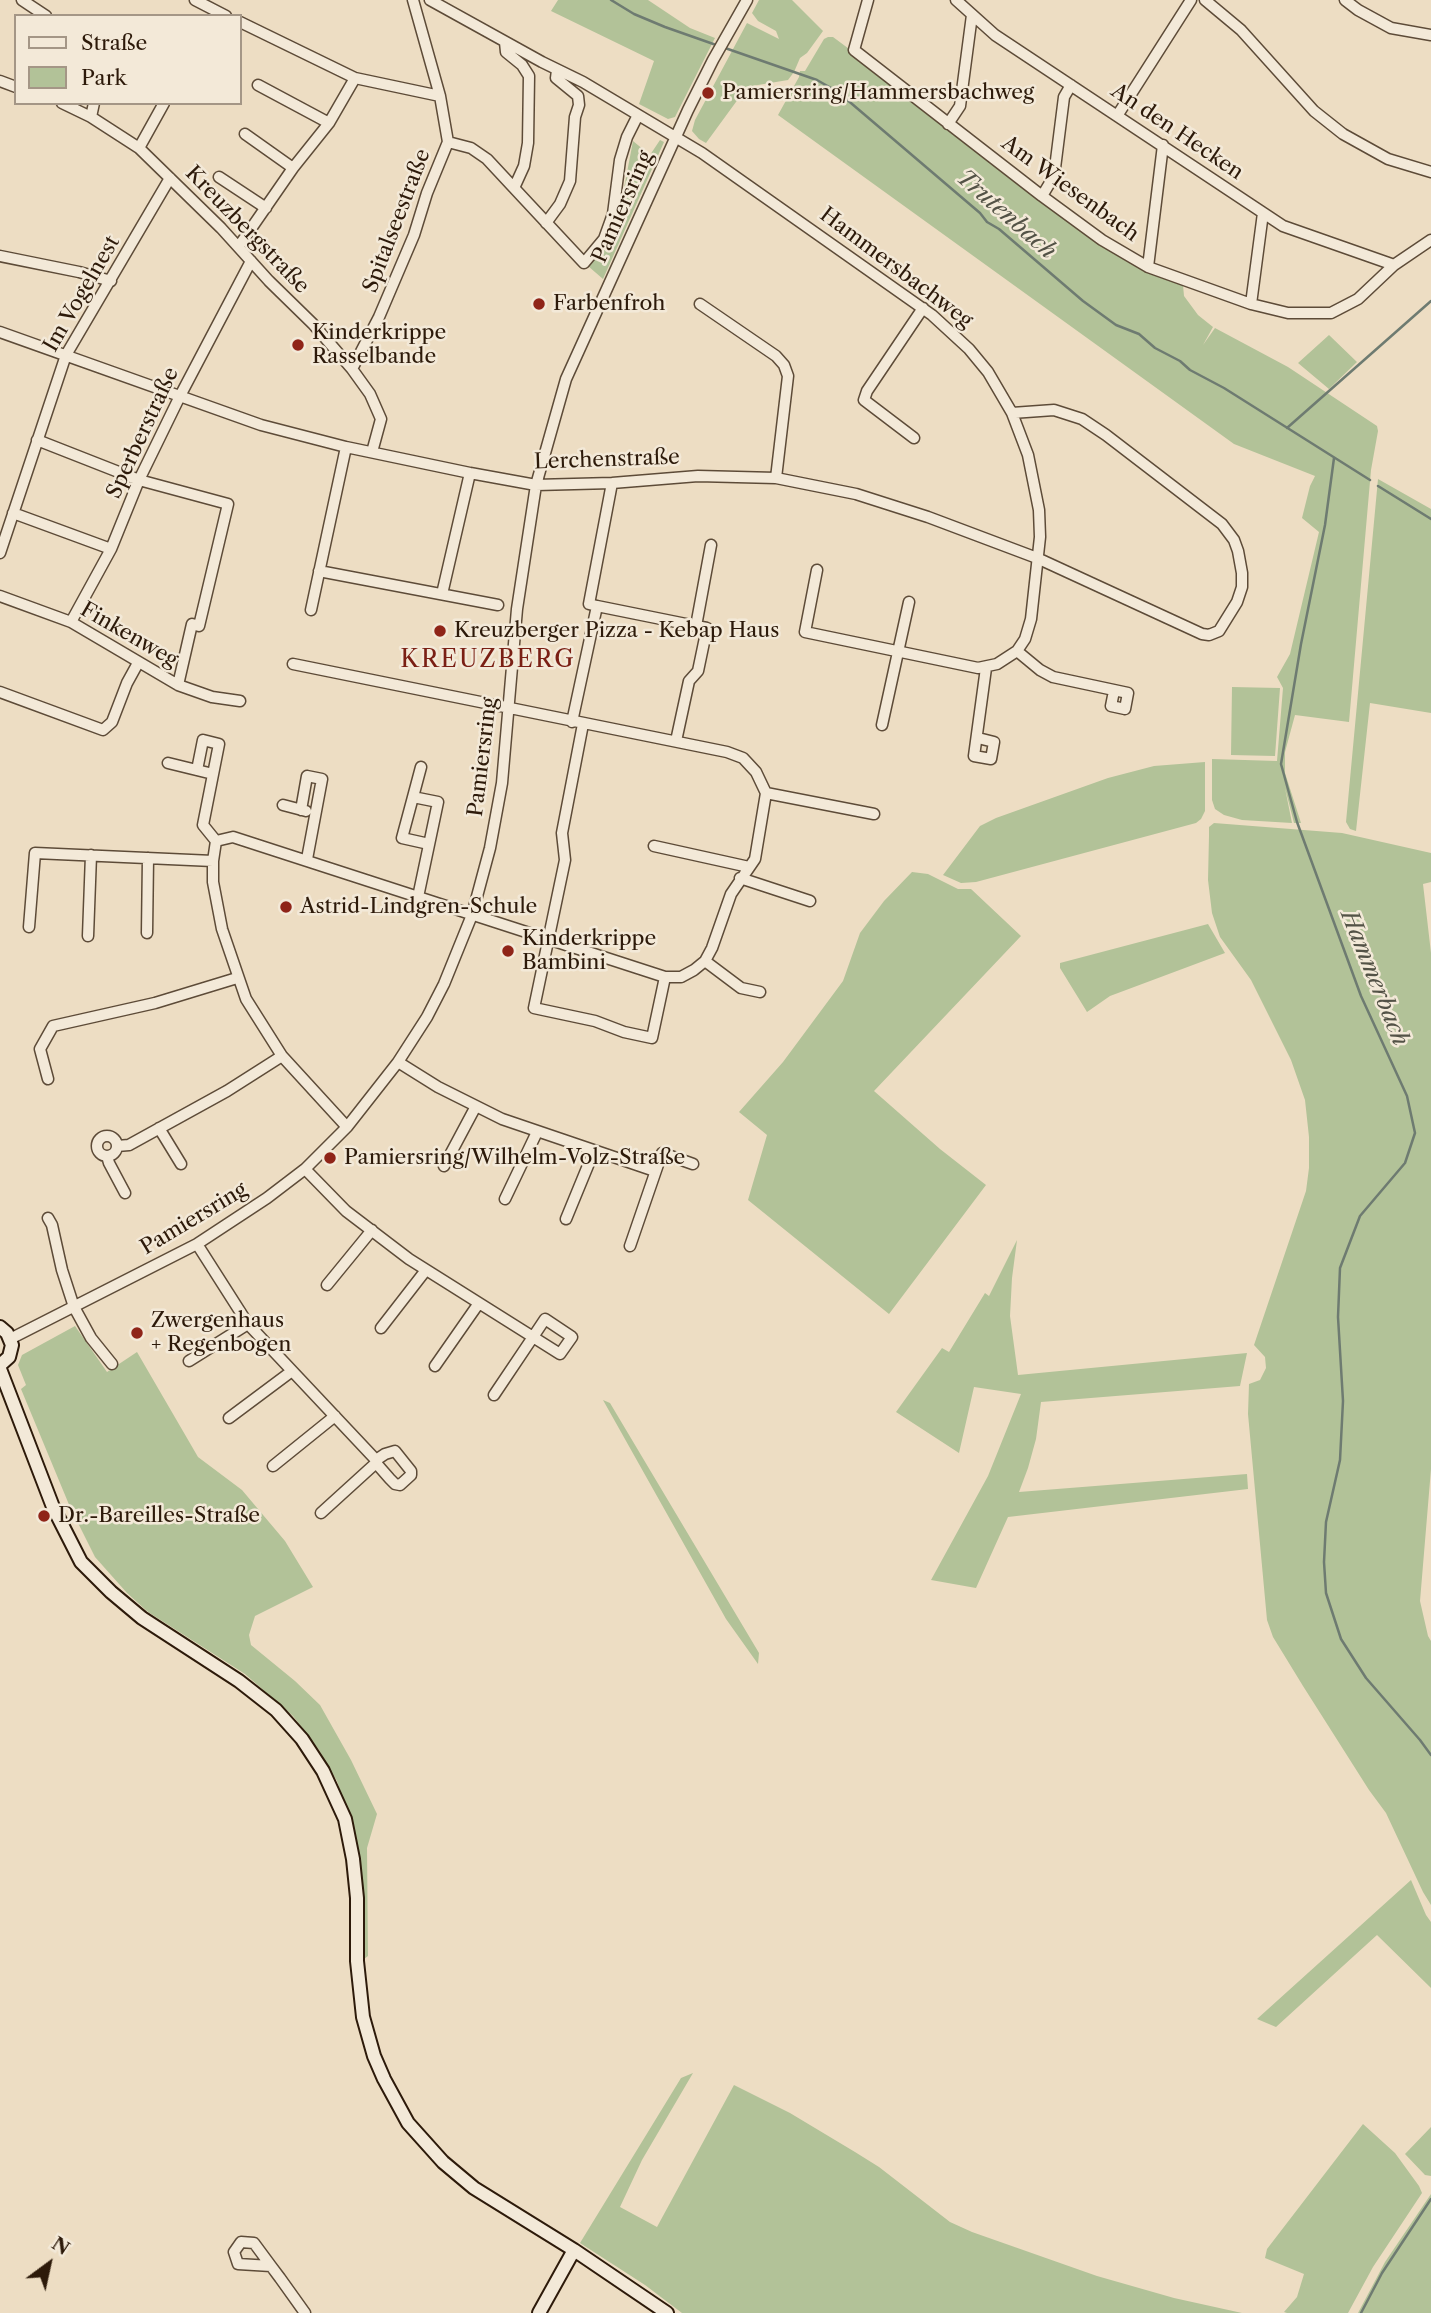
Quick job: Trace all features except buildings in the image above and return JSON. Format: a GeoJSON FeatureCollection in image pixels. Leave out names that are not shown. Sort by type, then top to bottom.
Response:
{"type":"FeatureCollection","features":[{"type":"Feature","properties":{"kind":"main road"},"geometry":{"type":"LineString","coordinates":[[0,1327],[10,1339],[11,1352],[0,1367],[53,1507],[81,1562],[142,1618],[239,1681],[276,1710],[302,1739],[323,1771],[345,1819],[353,1859],[357,1898],[357,1961],[363,2017],[384,2080],[408,2123],[443,2162],[474,2188],[574,2250],[667,2313]]}},
{"type":"Feature","properties":{"kind":"main road"},"geometry":{"type":"LineString","coordinates":[[539,2313],[574,2250]]}},
{"type":"Feature","properties":{"kind":"street"},"geometry":{"type":"LineString","coordinates":[[22,0],[43,14]]}},
{"type":"Feature","properties":{"kind":"street"},"geometry":{"type":"LineString","coordinates":[[195,0],[219,14]]}},
{"type":"Feature","properties":{"kind":"street","name":"Spitalseestraße"},"geometry":{"type":"LineString","coordinates":[[352,369],[379,317],[414,235],[427,193],[448,142],[440,96],[413,0]]}},
{"type":"Feature","properties":{"kind":"street","name":"Hammersbachweg"},"geometry":{"type":"LineString","coordinates":[[430,0],[702,153],[923,308],[970,349],[988,372],[1012,413],[1028,455],[1039,510],[1040,537],[1031,619],[1025,639],[1017,651]]}},
{"type":"Feature","properties":{"kind":"street","name":"Pamiersring"},"geometry":{"type":"LineString","coordinates":[[10,1339],[197,1244],[246,1213],[304,1169],[347,1126],[398,1062],[427,1017],[444,985],[472,915],[490,848],[502,783],[517,609],[536,485],[566,379],[676,137],[713,60],[747,0]]}},
{"type":"Feature","properties":{"kind":"street","name":"Am Wiesenbach"},"geometry":{"type":"LineString","coordinates":[[868,0],[854,50],[1042,196],[1102,240],[1148,267],[1251,304],[1288,313],[1331,313],[1358,299],[1394,265],[1431,240]]}},
{"type":"Feature","properties":{"kind":"street","name":"An den Hecken"},"geometry":{"type":"LineString","coordinates":[[956,0],[996,35],[1283,226],[1394,265]]}},
{"type":"Feature","properties":{"kind":"street"},"geometry":{"type":"LineString","coordinates":[[1117,116],[1191,0]]}},
{"type":"Feature","properties":{"kind":"street"},"geometry":{"type":"LineString","coordinates":[[1206,0],[1241,30],[1314,111],[1343,134],[1388,159],[1431,172]]}},
{"type":"Feature","properties":{"kind":"street"},"geometry":{"type":"LineString","coordinates":[[1345,0],[1391,28],[1431,35]]}},
{"type":"Feature","properties":{"kind":"street"},"geometry":{"type":"LineString","coordinates":[[947,124],[960,106],[972,15]]}},
{"type":"Feature","properties":{"kind":"street"},"geometry":{"type":"LineString","coordinates":[[242,23],[355,78],[440,96]]}},
{"type":"Feature","properties":{"kind":"street","name":"Hammersbachweg"},"geometry":{"type":"LineString","coordinates":[[505,42],[506,52],[527,69],[530,89],[528,143],[524,166],[513,188]]}},
{"type":"Feature","properties":{"kind":"street"},"geometry":{"type":"LineString","coordinates":[[546,223],[560,204],[570,181],[575,117],[579,105],[578,96],[556,78],[557,70]]}},
{"type":"Feature","properties":{"kind":"street"},"geometry":{"type":"LineString","coordinates":[[239,246],[293,168],[329,123],[355,78]]}},
{"type":"Feature","properties":{"kind":"street"},"geometry":{"type":"LineString","coordinates":[[258,85],[329,123]]}},
{"type":"Feature","properties":{"kind":"street"},"geometry":{"type":"LineString","coordinates":[[1042,196],[1054,176],[1064,97],[1071,85]]}},
{"type":"Feature","properties":{"kind":"street","name":"Kreuzbergstraße"},"geometry":{"type":"LineString","coordinates":[[66,105],[91,117],[139,148],[239,246],[313,324],[370,394],[381,419],[372,453]]}},
{"type":"Feature","properties":{"kind":"street"},"geometry":{"type":"LineString","coordinates":[[91,117],[94,105]]}},
{"type":"Feature","properties":{"kind":"street"},"geometry":{"type":"LineString","coordinates":[[139,148],[163,105]]}},
{"type":"Feature","properties":{"kind":"street"},"geometry":{"type":"LineString","coordinates":[[448,142],[471,148],[487,159],[584,263],[604,239],[613,214],[620,160],[627,137],[638,116]]}},
{"type":"Feature","properties":{"kind":"street"},"geometry":{"type":"LineString","coordinates":[[245,134],[293,168]]}},
{"type":"Feature","properties":{"kind":"street"},"geometry":{"type":"LineString","coordinates":[[1148,267],[1163,145]]}},
{"type":"Feature","properties":{"kind":"street"},"geometry":{"type":"LineString","coordinates":[[219,177],[266,208]]}},
{"type":"Feature","properties":{"kind":"street","name":"Im Vogelnest"},"geometry":{"type":"LineString","coordinates":[[0,553],[66,355],[170,178]]}},
{"type":"Feature","properties":{"kind":"street"},"geometry":{"type":"LineString","coordinates":[[1251,304],[1262,213]]}},
{"type":"Feature","properties":{"kind":"street"},"geometry":{"type":"LineString","coordinates":[[0,256],[111,281]]}},
{"type":"Feature","properties":{"kind":"street","name":"Sperberstraße"},"geometry":{"type":"LineString","coordinates":[[71,622],[111,549],[139,480],[180,396],[251,261]]}},
{"type":"Feature","properties":{"kind":"street"},"geometry":{"type":"LineString","coordinates":[[700,304],[776,356],[784,365],[788,376],[776,478]]}},
{"type":"Feature","properties":{"kind":"street"},"geometry":{"type":"LineString","coordinates":[[914,438],[864,400],[867,391],[923,308]]}},
{"type":"Feature","properties":{"kind":"street","name":"Lerchenstraße"},"geometry":{"type":"LineString","coordinates":[[0,332],[261,425],[372,453],[470,473],[536,485],[612,483],[698,476],[776,478],[856,494],[928,517],[1037,558],[1209,635],[1219,631],[1237,602],[1242,587],[1241,562],[1229,531],[1203,508],[1082,418],[1054,410],[1012,413]]}},
{"type":"Feature","properties":{"kind":"street"},"geometry":{"type":"LineString","coordinates":[[37,440],[139,480],[228,503],[199,626],[192,624],[178,685]]}},
{"type":"Feature","properties":{"kind":"street"},"geometry":{"type":"LineString","coordinates":[[311,610],[346,447]]}},
{"type":"Feature","properties":{"kind":"street"},"geometry":{"type":"LineString","coordinates":[[442,594],[470,473]]}},
{"type":"Feature","properties":{"kind":"street"},"geometry":{"type":"LineString","coordinates":[[612,483],[589,604],[707,628],[698,671],[688,681],[676,741]]}},
{"type":"Feature","properties":{"kind":"street"},"geometry":{"type":"LineString","coordinates":[[13,513],[111,549]]}},
{"type":"Feature","properties":{"kind":"street"},"geometry":{"type":"LineString","coordinates":[[696,626],[711,545]]}},
{"type":"Feature","properties":{"kind":"street"},"geometry":{"type":"LineString","coordinates":[[817,570],[805,632],[986,668],[1004,661],[1017,651],[1053,677],[1114,691]]}},
{"type":"Feature","properties":{"kind":"street"},"geometry":{"type":"LineString","coordinates":[[319,571],[498,605]]}},
{"type":"Feature","properties":{"kind":"street","name":"Finkenweg"},"geometry":{"type":"LineString","coordinates":[[0,596],[71,622],[178,685],[212,697],[240,701]]}},
{"type":"Feature","properties":{"kind":"street"},"geometry":{"type":"LineString","coordinates":[[882,725],[909,602]]}},
{"type":"Feature","properties":{"kind":"street"},"geometry":{"type":"LineString","coordinates":[[597,606],[562,833],[565,860],[534,1008],[595,1021],[624,1032],[652,1038],[665,977]]}},
{"type":"Feature","properties":{"kind":"street"},"geometry":{"type":"LineString","coordinates":[[0,692],[103,730],[112,722],[138,663]]}},
{"type":"Feature","properties":{"kind":"street"},"geometry":{"type":"LineString","coordinates":[[216,841],[233,836],[665,977],[681,977],[705,961],[731,894],[755,859],[765,793],[757,772],[743,758],[676,741],[293,664]]}},
{"type":"Feature","properties":{"kind":"street"},"geometry":{"type":"LineString","coordinates":[[978,738],[979,709],[986,668]]}},
{"type":"Feature","properties":{"kind":"street"},"geometry":{"type":"LineString","coordinates":[[197,770],[202,740],[219,744],[203,825],[216,841],[213,882],[222,929],[237,978],[246,999],[282,1056],[347,1126]]}},
{"type":"Feature","properties":{"kind":"street"},"geometry":{"type":"LineString","coordinates":[[168,764],[213,774]]}},
{"type":"Feature","properties":{"kind":"street"},"geometry":{"type":"LineString","coordinates":[[421,767],[402,838],[429,844]]}},
{"type":"Feature","properties":{"kind":"street"},"geometry":{"type":"LineString","coordinates":[[300,810],[307,776],[322,779],[307,859]]}},
{"type":"Feature","properties":{"kind":"street"},"geometry":{"type":"LineString","coordinates":[[765,793],[874,814]]}},
{"type":"Feature","properties":{"kind":"street"},"geometry":{"type":"LineString","coordinates":[[413,797],[438,802],[418,897]]}},
{"type":"Feature","properties":{"kind":"street"},"geometry":{"type":"LineString","coordinates":[[283,806],[316,813]]}},
{"type":"Feature","properties":{"kind":"street"},"geometry":{"type":"LineString","coordinates":[[654,846],[749,867]]}},
{"type":"Feature","properties":{"kind":"street"},"geometry":{"type":"LineString","coordinates":[[29,927],[35,853],[213,861]]}},
{"type":"Feature","properties":{"kind":"street"},"geometry":{"type":"LineString","coordinates":[[88,936],[91,855]]}},
{"type":"Feature","properties":{"kind":"street"},"geometry":{"type":"LineString","coordinates":[[147,933],[148,858]]}},
{"type":"Feature","properties":{"kind":"street"},"geometry":{"type":"LineString","coordinates":[[740,878],[810,901]]}},
{"type":"Feature","properties":{"kind":"street"},"geometry":{"type":"LineString","coordinates":[[705,961],[741,988],[760,992]]}},
{"type":"Feature","properties":{"kind":"street"},"geometry":{"type":"LineString","coordinates":[[48,1080],[40,1049],[53,1026],[155,1003],[237,978]]}},
{"type":"Feature","properties":{"kind":"street"},"geometry":{"type":"LineString","coordinates":[[117,1146],[130,1144],[227,1091],[282,1056]]}},
{"type":"Feature","properties":{"kind":"street"},"geometry":{"type":"LineString","coordinates":[[398,1062],[438,1087],[537,1132],[655,1171]]}},
{"type":"Feature","properties":{"kind":"street"},"geometry":{"type":"LineString","coordinates":[[444,1166],[476,1106]]}},
{"type":"Feature","properties":{"kind":"street"},"geometry":{"type":"LineString","coordinates":[[159,1128],[181,1164]]}},
{"type":"Feature","properties":{"kind":"street"},"geometry":{"type":"LineString","coordinates":[[505,1199],[537,1132]]}},
{"type":"Feature","properties":{"kind":"street"},"geometry":{"type":"LineString","coordinates":[[110,1137],[115,1140],[117,1146],[115,1152],[107,1156],[97,1149],[100,1139],[110,1137]]}},
{"type":"Feature","properties":{"kind":"street"},"geometry":{"type":"LineString","coordinates":[[566,1219],[594,1151]]}},
{"type":"Feature","properties":{"kind":"street"},"geometry":{"type":"LineString","coordinates":[[630,1246],[662,1153],[693,1164]]}},
{"type":"Feature","properties":{"kind":"street"},"geometry":{"type":"LineString","coordinates":[[107,1156],[125,1193]]}},
{"type":"Feature","properties":{"kind":"street"},"geometry":{"type":"LineString","coordinates":[[304,1169],[346,1211],[426,1270],[479,1303],[533,1337],[560,1354],[572,1337],[545,1320],[542,1327],[533,1337],[494,1395]]}},
{"type":"Feature","properties":{"kind":"street"},"geometry":{"type":"LineString","coordinates":[[48,1218],[74,1307],[92,1338],[112,1364]]}},
{"type":"Feature","properties":{"kind":"street"},"geometry":{"type":"LineString","coordinates":[[327,1285],[372,1230]]}},
{"type":"Feature","properties":{"kind":"street"},"geometry":{"type":"LineString","coordinates":[[197,1244],[248,1324],[335,1416],[381,1460],[321,1513]]}},
{"type":"Feature","properties":{"kind":"street"},"geometry":{"type":"LineString","coordinates":[[381,1328],[426,1270]]}},
{"type":"Feature","properties":{"kind":"street"},"geometry":{"type":"LineString","coordinates":[[435,1366],[479,1303]]}},
{"type":"Feature","properties":{"kind":"street"},"geometry":{"type":"LineString","coordinates":[[189,1361],[248,1324]]}},
{"type":"Feature","properties":{"kind":"street"},"geometry":{"type":"LineString","coordinates":[[229,1419],[292,1371]]}},
{"type":"Feature","properties":{"kind":"street"},"geometry":{"type":"LineString","coordinates":[[273,1466],[335,1416]]}},
{"type":"Feature","properties":{"kind":"street"},"geometry":{"type":"LineString","coordinates":[[271,2266],[305,2313]]}},
{"type":"Feature","properties":{"kind":"green space"},"geometry":{"type":"Polygon","coordinates":[[[558,0],[648,0],[690,28],[715,38],[675,117],[668,119],[639,104],[654,61],[551,11],[558,0]]]}},
{"type":"Feature","properties":{"kind":"green space"},"geometry":{"type":"Polygon","coordinates":[[[759,0],[792,0],[823,31],[800,58],[788,80],[752,86],[744,91],[706,143],[692,131],[695,120],[747,23],[779,39],[776,31],[758,21],[752,13],[759,0]]]}},
{"type":"Feature","properties":{"kind":"green space"},"geometry":{"type":"Polygon","coordinates":[[[833,37],[1145,269],[1183,285],[1184,296],[1198,315],[1213,327],[1203,345],[1215,328],[1288,367],[1377,426],[1349,722],[1295,715],[1285,752],[1285,773],[1301,823],[1294,823],[1285,788],[1292,823],[1242,820],[1224,815],[1215,809],[1212,800],[1212,759],[1277,761],[1283,688],[1277,677],[1290,654],[1319,532],[1302,518],[1315,476],[1234,444],[778,115],[800,71],[805,71],[824,39],[833,37]]]}},
{"type":"Feature","properties":{"kind":"green space"},"geometry":{"type":"Polygon","coordinates":[[[660,140],[664,142],[603,279],[588,266],[615,221],[621,204],[633,141],[650,155],[660,140]]]}},
{"type":"Feature","properties":{"kind":"green space"},"geometry":{"type":"Polygon","coordinates":[[[1329,335],[1357,362],[1329,389],[1298,363],[1329,335]]]}},
{"type":"Feature","properties":{"kind":"green space"},"geometry":{"type":"Polygon","coordinates":[[[1378,479],[1431,509],[1431,713],[1370,703],[1356,831],[1350,829],[1346,822],[1378,479]]]}},
{"type":"Feature","properties":{"kind":"green space"},"geometry":{"type":"Polygon","coordinates":[[[1232,687],[1280,688],[1275,756],[1231,755],[1232,687]]]}},
{"type":"Feature","properties":{"kind":"green space"},"geometry":{"type":"Polygon","coordinates":[[[1205,762],[1205,811],[1196,823],[976,882],[961,883],[943,875],[980,826],[996,818],[1108,778],[1154,766],[1205,762]]]}},
{"type":"Feature","properties":{"kind":"green space"},"geometry":{"type":"Polygon","coordinates":[[[1214,823],[1342,833],[1431,853],[1431,882],[1423,884],[1431,953],[1431,1469],[1420,1601],[1431,1641],[1431,1905],[1386,1813],[1303,1686],[1273,1637],[1267,1620],[1248,1414],[1249,1384],[1260,1380],[1266,1368],[1265,1357],[1254,1345],[1306,1191],[1309,1137],[1305,1100],[1291,1060],[1251,980],[1220,937],[1212,913],[1208,880],[1209,827],[1214,823]]]}},
{"type":"Feature","properties":{"kind":"green space"},"geometry":{"type":"Polygon","coordinates":[[[912,872],[928,874],[958,889],[971,889],[1021,936],[874,1091],[986,1185],[889,1314],[748,1200],[767,1135],[739,1112],[783,1062],[843,981],[860,933],[884,901],[912,872]]]}},
{"type":"Feature","properties":{"kind":"green space"},"geometry":{"type":"Polygon","coordinates":[[[1208,924],[1225,953],[1110,996],[1087,1012],[1060,968],[1060,963],[1208,924]]]}},
{"type":"Feature","properties":{"kind":"green space"},"geometry":{"type":"Polygon","coordinates":[[[1017,1240],[1010,1316],[1018,1375],[1247,1353],[1240,1386],[1041,1402],[1036,1439],[1019,1492],[1247,1474],[1248,1489],[1008,1517],[976,1588],[931,1580],[988,1476],[1021,1394],[974,1387],[959,1453],[896,1412],[942,1348],[949,1352],[985,1293],[989,1296],[1017,1240]]]}},
{"type":"Feature","properties":{"kind":"green space"},"geometry":{"type":"Polygon","coordinates":[[[75,1326],[107,1372],[137,1352],[198,1457],[242,1490],[285,1541],[313,1587],[255,1616],[249,1635],[251,1645],[320,1705],[377,1814],[367,1848],[368,1956],[364,1959],[361,1947],[361,1863],[337,1781],[319,1750],[293,1716],[245,1674],[148,1612],[127,1593],[95,1557],[70,1507],[21,1389],[26,1385],[18,1365],[22,1355],[75,1326]]]}},
{"type":"Feature","properties":{"kind":"green space"},"geometry":{"type":"Polygon","coordinates":[[[603,1400],[610,1403],[759,1653],[758,1664],[726,1619],[603,1400]]]}},
{"type":"Feature","properties":{"kind":"green space"},"geometry":{"type":"Polygon","coordinates":[[[1411,1880],[1431,1922],[1431,1988],[1377,1935],[1276,2027],[1257,2019],[1411,1880]]]}},
{"type":"Feature","properties":{"kind":"green space"},"geometry":{"type":"Polygon","coordinates":[[[693,2073],[642,2160],[620,2207],[657,2227],[734,2085],[790,2113],[855,2152],[879,2167],[950,2222],[972,2232],[1097,2276],[1174,2298],[1242,2313],[682,2313],[645,2285],[580,2243],[681,2078],[693,2073]]]}},
{"type":"Feature","properties":{"kind":"green space"},"geometry":{"type":"Polygon","coordinates":[[[1363,2124],[1395,2153],[1422,2193],[1373,2267],[1348,2313],[1284,2312],[1297,2297],[1304,2274],[1265,2258],[1267,2249],[1363,2124]]]}},
{"type":"Feature","properties":{"kind":"green space"},"geometry":{"type":"Polygon","coordinates":[[[1431,2127],[1431,2176],[1425,2175],[1405,2154],[1431,2127]]]}},
{"type":"Feature","properties":{"kind":"green space"},"geometry":{"type":"Polygon","coordinates":[[[1431,2194],[1431,2313],[1358,2313],[1385,2262],[1431,2194]]]}},
{"type":"Feature","properties":{"kind":"waterway","name":"Trutenbach"},"geometry":{"type":"LineString","coordinates":[[611,0],[634,14],[719,46]]}},
{"type":"Feature","properties":{"kind":"waterway","name":"Trutenbach"},"geometry":{"type":"LineString","coordinates":[[725,48],[817,80],[838,92],[980,213],[987,222],[999,229],[1083,301],[1116,325],[1139,334],[1155,348],[1370,480]]}},
{"type":"Feature","properties":{"kind":"waterway"},"geometry":{"type":"LineString","coordinates":[[1287,428],[1431,301]]}},
{"type":"Feature","properties":{"kind":"waterway","name":"Hammerbach"},"geometry":{"type":"LineString","coordinates":[[1334,458],[1325,525],[1281,764],[1297,822],[1361,996],[1407,1096],[1415,1133],[1405,1163],[1360,1216],[1340,1268],[1338,1317],[1343,1401],[1340,1460],[1326,1522],[1326,1593],[1341,1639],[1366,1678],[1431,1755]]}},
{"type":"Feature","properties":{"kind":"waterway","name":"Trutenbach"},"geometry":{"type":"LineString","coordinates":[[1378,486],[1431,519]]}},
{"type":"Feature","properties":{"kind":"waterway"},"geometry":{"type":"LineString","coordinates":[[1361,2313],[1382,2273],[1431,2199]]}},
{"type":"Feature","properties":{"kind":"place","name":"Pamiersring/Hammersbachweg"},"geometry":{"type":"Point","coordinates":[708,93]}},
{"type":"Feature","properties":{"kind":"place","name":"Farbenfroh"},"geometry":{"type":"Point","coordinates":[539,304]}},
{"type":"Feature","properties":{"kind":"place","name":"Kinderkrippe Rasselbande"},"geometry":{"type":"Point","coordinates":[298,345]}},
{"type":"Feature","properties":{"kind":"place","name":"Kreuzberger Pizza - Kebap Haus"},"geometry":{"type":"Point","coordinates":[440,631]}},
{"type":"Feature","properties":{"kind":"place","name":"Astrid-Lindgren-Schule"},"geometry":{"type":"Point","coordinates":[286,907]}},
{"type":"Feature","properties":{"kind":"place","name":"Kinderkrippe Bambini"},"geometry":{"type":"Point","coordinates":[508,951]}},
{"type":"Feature","properties":{"kind":"place","name":"Pamiersring/Wilhelm-Volz-Straße"},"geometry":{"type":"Point","coordinates":[330,1158]}},
{"type":"Feature","properties":{"kind":"place","name":"Zwergenhaus + Regenbogen"},"geometry":{"type":"Point","coordinates":[137,1333]}},
{"type":"Feature","properties":{"kind":"place","name":"Dr.-Bareilles-Straße"},"geometry":{"type":"Point","coordinates":[44,1516]}},
{"type":"Feature","properties":{"kind":"district","name":"KREUZBERG"},"geometry":{"type":"Point","coordinates":[488,660]}}]}
